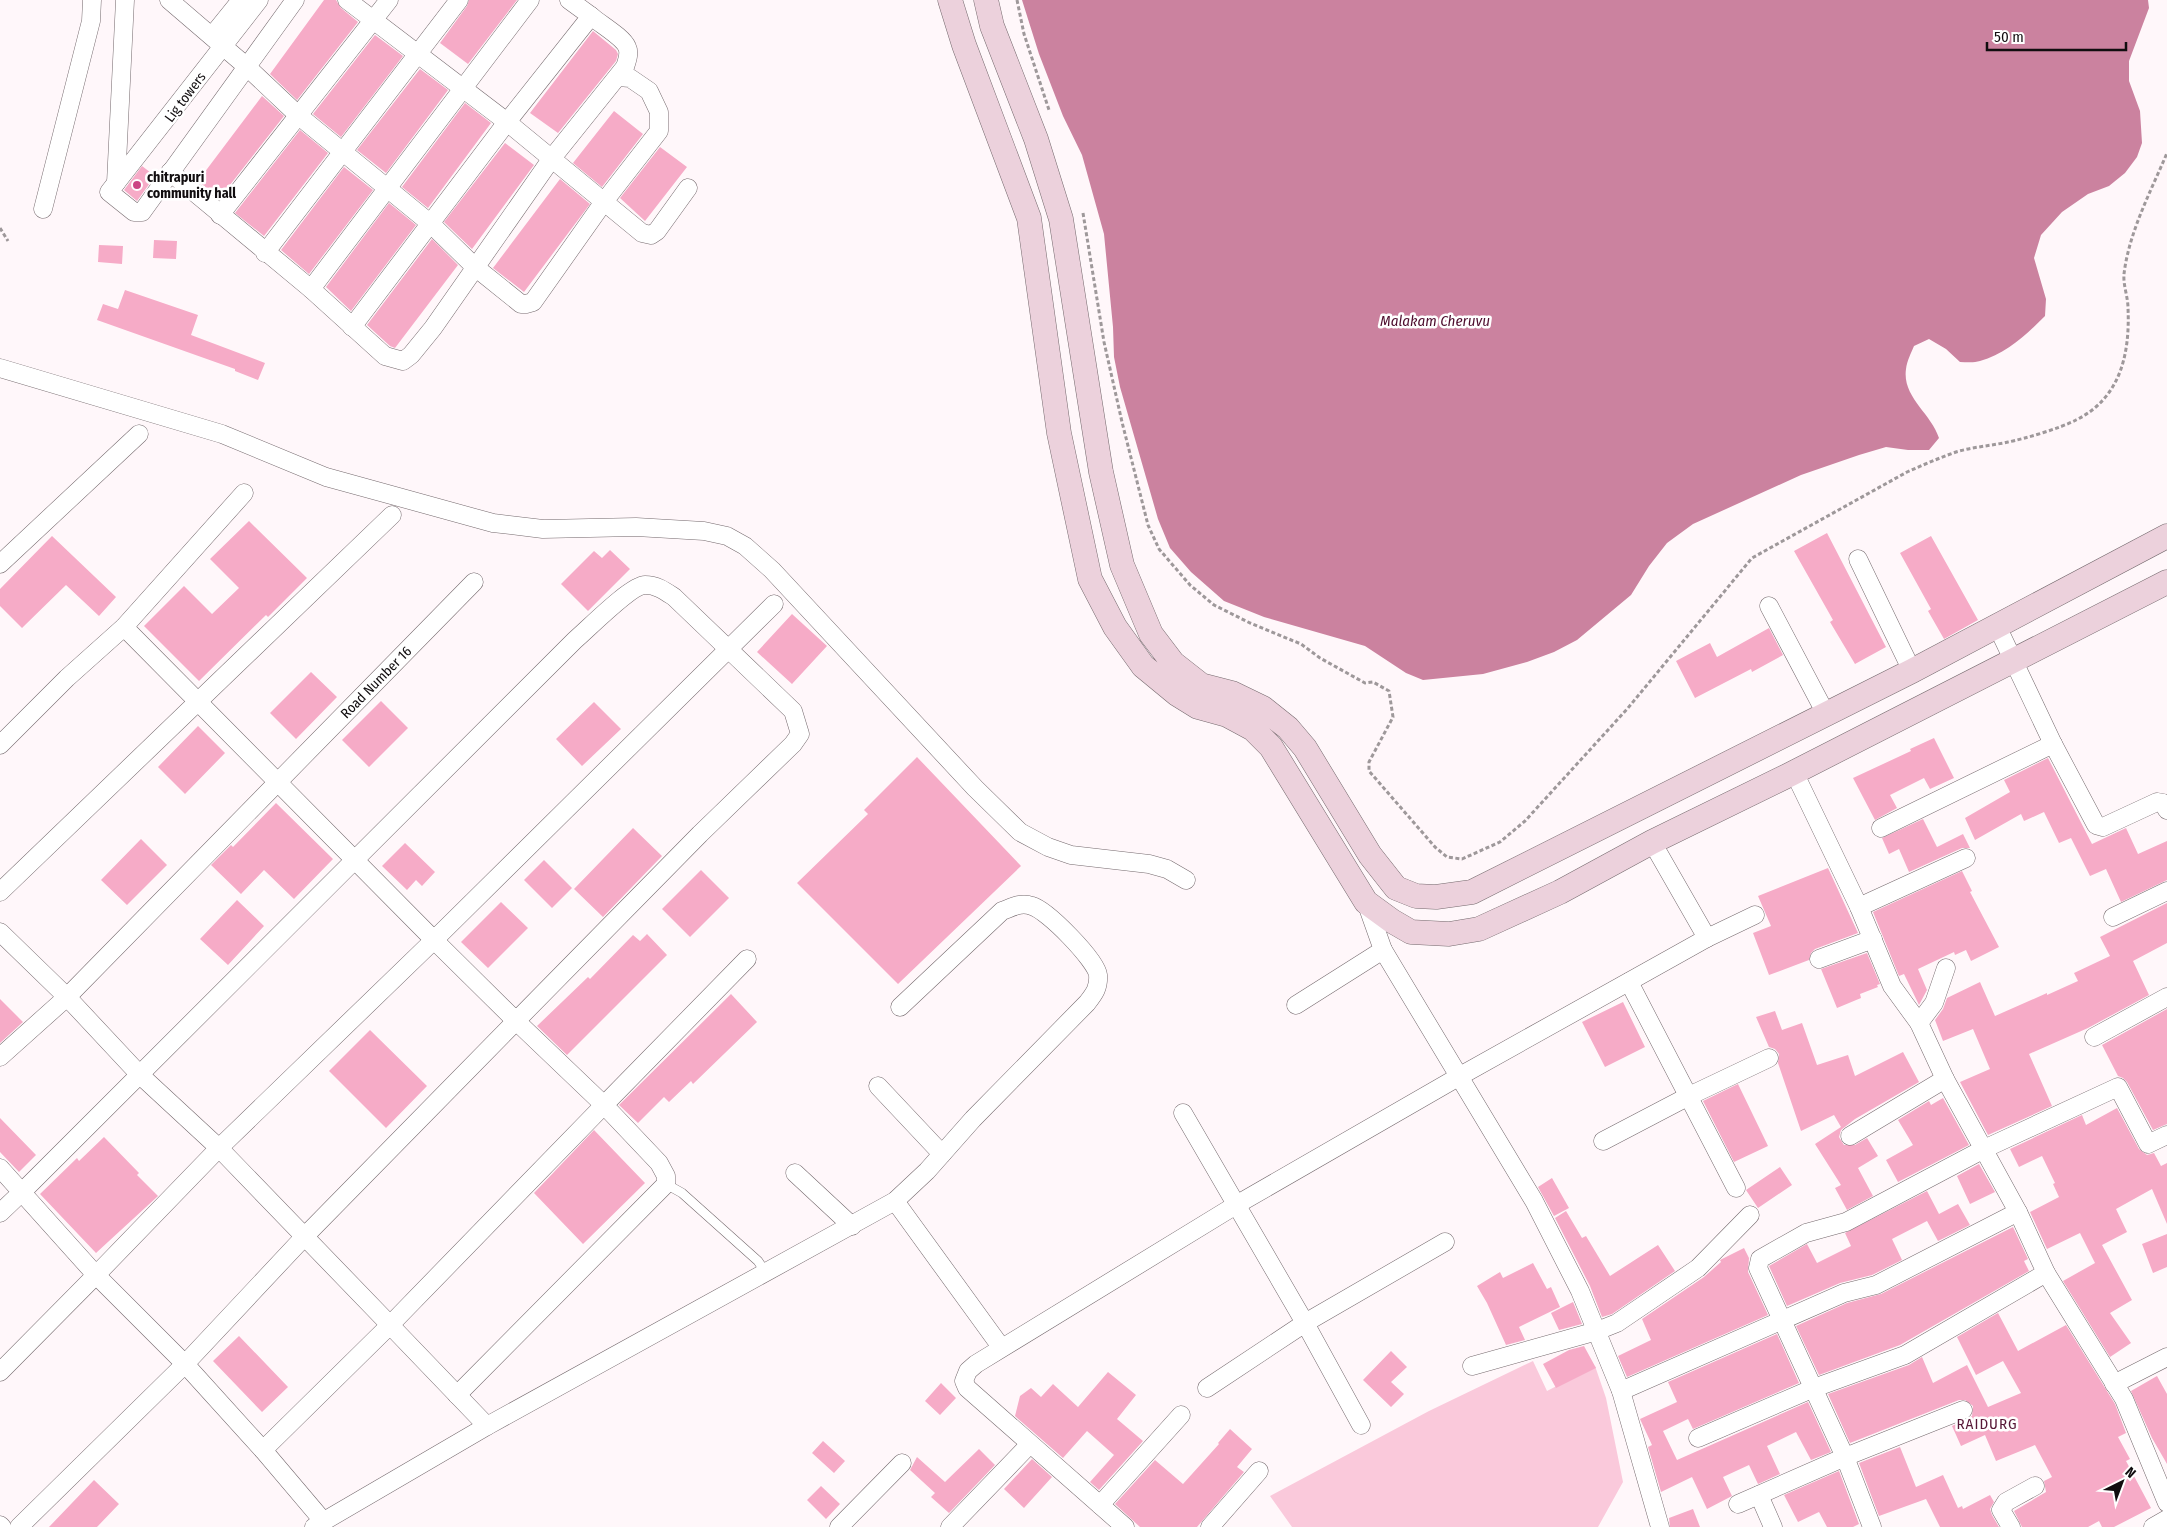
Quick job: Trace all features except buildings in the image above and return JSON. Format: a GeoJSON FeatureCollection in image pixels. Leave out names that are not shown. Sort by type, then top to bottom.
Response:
{"type":"FeatureCollection","features":[{"type":"Feature","properties":{"kind":"street"},"geometry":{"type":"LineString","coordinates":[[43,209],[91,21],[92,0]]}},
{"type":"Feature","properties":{"kind":"street"},"geometry":{"type":"LineString","coordinates":[[125,0],[113,188],[134,212],[142,212],[295,0]]}},
{"type":"Feature","properties":{"kind":"street"},"geometry":{"type":"LineString","coordinates":[[217,42],[241,0]]}},
{"type":"Feature","properties":{"kind":"street","name":"Lig towers"},"geometry":{"type":"LineString","coordinates":[[113,188],[217,42],[259,0]]}},
{"type":"Feature","properties":{"kind":"street"},"geometry":{"type":"LineString","coordinates":[[346,0],[507,122],[642,233],[650,235],[657,231],[688,188]]}},
{"type":"Feature","properties":{"kind":"street"},"geometry":{"type":"LineString","coordinates":[[220,215],[389,0]]}},
{"type":"Feature","properties":{"kind":"street"},"geometry":{"type":"LineString","coordinates":[[265,253],[459,0]]}},
{"type":"Feature","properties":{"kind":"street"},"geometry":{"type":"LineString","coordinates":[[310,289],[530,0]]}},
{"type":"Feature","properties":{"kind":"street"},"geometry":{"type":"LineString","coordinates":[[170,172],[310,289],[385,356],[403,361],[411,355],[428,334],[552,158],[625,67],[628,48],[621,40],[569,0]]}},
{"type":"Feature","properties":{"kind":"street"},"geometry":{"type":"LineString","coordinates":[[950,0],[964,46],[1029,218],[1059,433],[1090,579],[1115,627],[1143,666],[1166,670],[1201,684],[1232,693],[1264,708],[1288,728],[1305,748],[1370,855],[1396,888],[1416,896],[1436,897],[1472,892],[1912,670],[2167,536]]}},
{"type":"Feature","properties":{"kind":"street"},"geometry":{"type":"LineString","coordinates":[[986,0],[992,26],[1036,138],[1061,219],[1101,472],[1122,565],[1166,670],[1177,694],[1198,707],[1227,715],[1253,730],[1271,747],[1366,902],[1383,950],[1534,1202],[1580,1291],[1621,1392],[1660,1527]]}},
{"type":"Feature","properties":{"kind":"street"},"geometry":{"type":"LineString","coordinates":[[175,2],[299,116],[431,224],[475,267],[521,304],[533,302],[604,203],[659,131],[659,112],[649,92],[630,78],[618,77]]}},
{"type":"Feature","properties":{"kind":"street"},"geometry":{"type":"LineString","coordinates":[[352,327],[507,122],[591,16]]}},
{"type":"Feature","properties":{"kind":"street"},"geometry":{"type":"LineString","coordinates":[[0,368],[222,434],[326,477],[493,523],[542,529],[627,527],[704,530],[727,536],[745,546],[772,570],[975,788],[1020,832],[1048,847],[1071,856],[1149,864],[1167,869],[1186,880]]}},
{"type":"Feature","properties":{"kind":"street"},"geometry":{"type":"LineString","coordinates":[[0,564],[138,434]]}},
{"type":"Feature","properties":{"kind":"street"},"geometry":{"type":"LineString","coordinates":[[0,745],[67,678],[124,627],[244,493]]}},
{"type":"Feature","properties":{"kind":"street"},"geometry":{"type":"LineString","coordinates":[[0,892],[392,515]]}},
{"type":"Feature","properties":{"kind":"street"},"geometry":{"type":"LineString","coordinates":[[1858,559],[1912,670]]}},
{"type":"Feature","properties":{"kind":"street","name":"Road Number 16"},"geometry":{"type":"LineString","coordinates":[[0,1057],[67,997],[474,582]]}},
{"type":"Feature","properties":{"kind":"street"},"geometry":{"type":"LineString","coordinates":[[1366,902],[1392,922],[1411,932],[1449,934],[1478,929],[1560,892],[1652,842],[1794,772],[2167,582]]}},
{"type":"Feature","properties":{"kind":"street"},"geometry":{"type":"LineString","coordinates":[[0,1213],[575,640],[626,595],[644,585],[659,588],[674,597],[793,711],[800,734],[793,744],[700,834],[305,1236],[185,1364],[20,1527]]}},
{"type":"Feature","properties":{"kind":"street"},"geometry":{"type":"LineString","coordinates":[[0,1372],[219,1148],[434,940],[774,604]]}},
{"type":"Feature","properties":{"kind":"street"},"geometry":{"type":"LineString","coordinates":[[1769,606],[1826,714]]}},
{"type":"Feature","properties":{"kind":"street"},"geometry":{"type":"LineString","coordinates":[[1997,626],[2053,744],[2094,822],[2099,827],[2157,802],[2162,803],[2167,810]]}},
{"type":"Feature","properties":{"kind":"street"},"geometry":{"type":"LineString","coordinates":[[124,627],[353,861],[604,1105],[659,1163],[666,1176],[666,1184],[457,1395]]}},
{"type":"Feature","properties":{"kind":"street"},"geometry":{"type":"LineString","coordinates":[[1271,747],[1288,728]]}},
{"type":"Feature","properties":{"kind":"street"},"geometry":{"type":"LineString","coordinates":[[1881,828],[2053,744]]}},
{"type":"Feature","properties":{"kind":"street"},"geometry":{"type":"LineString","coordinates":[[1794,772],[1859,907],[1892,986],[1919,1023],[1945,1078],[2018,1212],[2046,1273],[2124,1399],[2167,1503]]}},
{"type":"Feature","properties":{"kind":"street"},"geometry":{"type":"LineString","coordinates":[[1652,842],[1707,938]]}},
{"type":"Feature","properties":{"kind":"street"},"geometry":{"type":"LineString","coordinates":[[1859,907],[1966,858]]}},
{"type":"Feature","properties":{"kind":"street"},"geometry":{"type":"LineString","coordinates":[[2113,917],[2167,891]]}},
{"type":"Feature","properties":{"kind":"street"},"geometry":{"type":"LineString","coordinates":[[0,1168],[96,1275],[185,1364],[263,1450],[319,1525],[486,1426],[895,1201],[1087,1003],[1098,989],[1098,974],[1091,959],[1044,912],[1033,906],[1020,904],[1002,911],[900,1007]]}},
{"type":"Feature","properties":{"kind":"street"},"geometry":{"type":"LineString","coordinates":[[1125,1527],[967,1388],[964,1381],[968,1371],[1001,1347],[1236,1206],[1460,1076],[1707,938],[1755,915]]}},
{"type":"Feature","properties":{"kind":"street"},"geometry":{"type":"LineString","coordinates":[[0,932],[67,997],[139,1074],[219,1148],[486,1426]]}},
{"type":"Feature","properties":{"kind":"street"},"geometry":{"type":"LineString","coordinates":[[1819,959],[1873,939]]}},
{"type":"Feature","properties":{"kind":"street"},"geometry":{"type":"LineString","coordinates":[[1296,1006],[1383,950]]}},
{"type":"Feature","properties":{"kind":"street"},"geometry":{"type":"LineString","coordinates":[[263,1450],[390,1325],[747,959]]}},
{"type":"Feature","properties":{"kind":"street"},"geometry":{"type":"LineString","coordinates":[[1919,1023],[1934,1003],[1946,968]]}},
{"type":"Feature","properties":{"kind":"street"},"geometry":{"type":"LineString","coordinates":[[1629,982],[1736,1188]]}},
{"type":"Feature","properties":{"kind":"street"},"geometry":{"type":"LineString","coordinates":[[2094,1037],[2167,997]]}},
{"type":"Feature","properties":{"kind":"street"},"geometry":{"type":"LineString","coordinates":[[1603,1141],[1689,1096],[1769,1058]]}},
{"type":"Feature","properties":{"kind":"street"},"geometry":{"type":"LineString","coordinates":[[1850,1136],[1945,1078]]}},
{"type":"Feature","properties":{"kind":"street"},"geometry":{"type":"LineString","coordinates":[[878,1086],[942,1154]]}},
{"type":"Feature","properties":{"kind":"street"},"geometry":{"type":"LineString","coordinates":[[1872,1527],[1845,1457],[1758,1268],[1758,1263],[1764,1255],[1806,1233],[1846,1222],[1984,1150],[2118,1087],[2148,1144],[2167,1135]]}},
{"type":"Feature","properties":{"kind":"street"},"geometry":{"type":"LineString","coordinates":[[1183,1113],[1361,1425]]}},
{"type":"Feature","properties":{"kind":"street"},"geometry":{"type":"LineString","coordinates":[[795,1173],[852,1226]]}},
{"type":"Feature","properties":{"kind":"street"},"geometry":{"type":"LineString","coordinates":[[895,1201],[1001,1347]]}},
{"type":"Feature","properties":{"kind":"street"},"geometry":{"type":"LineString","coordinates":[[1621,1392],[1844,1293],[1876,1285],[2018,1212]]}},
{"type":"Feature","properties":{"kind":"street"},"geometry":{"type":"LineString","coordinates":[[1472,1366],[1597,1331],[1617,1323],[1698,1268],[1750,1215]]}},
{"type":"Feature","properties":{"kind":"street"},"geometry":{"type":"LineString","coordinates":[[1207,1388],[1304,1323],[1445,1242]]}},
{"type":"Feature","properties":{"kind":"street"},"geometry":{"type":"LineString","coordinates":[[1698,1438],[1814,1388],[1905,1355],[2046,1273]]}},
{"type":"Feature","properties":{"kind":"street"},"geometry":{"type":"LineString","coordinates":[[2114,1384],[2167,1357]]}},
{"type":"Feature","properties":{"kind":"street"},"geometry":{"type":"LineString","coordinates":[[1738,1504],[1845,1457],[1963,1410]]}},
{"type":"Feature","properties":{"kind":"street"},"geometry":{"type":"LineString","coordinates":[[1100,1505],[1181,1415]]}},
{"type":"Feature","properties":{"kind":"street"},"geometry":{"type":"LineString","coordinates":[[950,1527],[1030,1444]]}},
{"type":"Feature","properties":{"kind":"street"},"geometry":{"type":"LineString","coordinates":[[839,1527],[902,1463]]}},
{"type":"Feature","properties":{"kind":"street"},"geometry":{"type":"LineString","coordinates":[[1210,1527],[1259,1471]]}},
{"type":"Feature","properties":{"kind":"street"},"geometry":{"type":"LineString","coordinates":[[2011,1527],[2001,1510],[2006,1502],[2035,1486]]}},
{"type":"Feature","properties":{"kind":"street"},"geometry":{"type":"LineString","coordinates":[[1759,1495],[1773,1527]]}},
{"type":"Feature","properties":{"kind":"street"},"geometry":{"type":"LineString","coordinates":[[2153,1527],[2167,1520]]}},
{"type":"Feature","properties":{"kind":"lane"},"geometry":{"type":"LineString","coordinates":[[666,1184],[682,1193],[758,1261],[766,1273]]}},
{"type":"Feature","properties":{"kind":"path"},"geometry":{"type":"LineString","coordinates":[[1016,0],[1024,34],[1051,115]]}},
{"type":"Feature","properties":{"kind":"path"},"geometry":{"type":"LineString","coordinates":[[1081,209],[1104,342],[1122,422],[1148,525],[1159,549],[1190,585],[1214,605],[1250,623],[1301,644],[1320,658],[1364,683],[1373,682],[1389,691],[1393,717],[1369,762],[1369,771],[1435,847],[1447,856],[1462,859],[1500,842],[1525,821],[1628,708],[1752,558],[1907,472],[1932,461],[1957,452],[2010,442],[2076,420],[2095,408],[2111,390],[2121,370],[2128,345],[2128,306],[2124,275],[2131,242],[2167,153]]}},
{"type":"Feature","properties":{"kind":"path"},"geometry":{"type":"LineString","coordinates":[[0,228],[8,241]]}},
{"type":"Feature","properties":{"kind":"shaded area"},"geometry":{"type":"Polygon","coordinates":[[[1533,1361],[1547,1391],[1595,1366],[1606,1398],[1623,1482],[1598,1527],[1292,1527],[1270,1496],[1429,1411],[1533,1361]]]}},
{"type":"Feature","properties":{"kind":"water","name":"Malakam Cheruvu"},"geometry":{"type":"Polygon","coordinates":[[[1022,0],[2148,0],[2149,8],[2129,61],[2129,81],[2140,111],[2142,143],[2137,157],[2125,173],[2109,186],[2088,194],[2062,212],[2041,235],[2034,258],[2046,299],[2045,316],[2031,330],[1999,354],[1975,362],[1960,362],[1946,349],[1929,339],[1914,346],[1906,369],[1906,379],[1913,397],[1930,421],[1939,438],[1929,450],[1886,447],[1859,455],[1801,475],[1693,524],[1667,543],[1649,566],[1631,595],[1577,640],[1554,652],[1527,662],[1483,674],[1423,680],[1406,673],[1365,646],[1264,617],[1224,601],[1191,572],[1170,548],[1158,519],[1120,387],[1114,357],[1104,234],[1082,155],[1063,116],[1039,54],[1022,0]]]}},
{"type":"Feature","properties":{"kind":"place","name":"chitrapuri community hall"},"geometry":{"type":"Point","coordinates":[137,185]}},
{"type":"Feature","properties":{"kind":"district","name":"RAIDURG"},"geometry":{"type":"Point","coordinates":[1987,1424]}}]}
